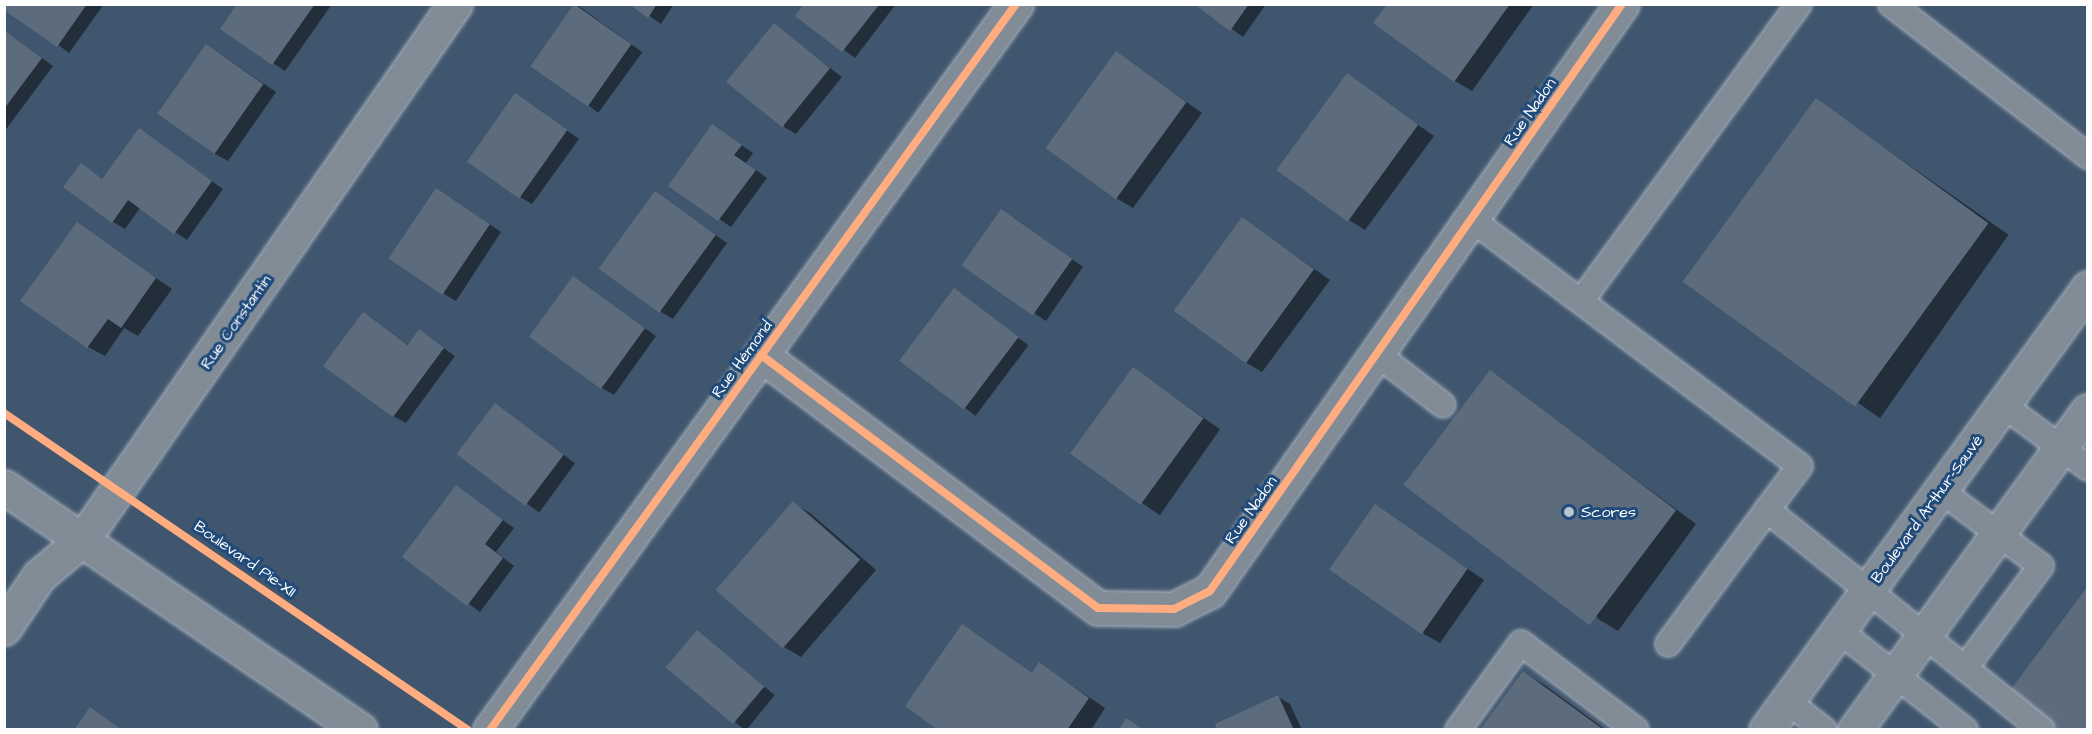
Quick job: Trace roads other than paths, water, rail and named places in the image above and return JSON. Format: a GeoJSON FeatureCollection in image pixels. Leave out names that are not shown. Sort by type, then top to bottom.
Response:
{"type":"FeatureCollection","features":[{"type":"Feature","properties":{"kind":"street","name":"Rue Constantin"},"geometry":{"type":"LineString","coordinates":[[4,628],[39,576],[82,540],[455,4]]}},
{"type":"Feature","properties":{"kind":"street","name":"Rue Hémond"},"geometry":{"type":"LineString","coordinates":[[490,729],[1016,4]]}},
{"type":"Feature","properties":{"kind":"street","name":"Rue Nadon"},"geometry":{"type":"LineString","coordinates":[[761,355],[1098,608],[1174,609],[1210,591],[1622,4]]}},
{"type":"Feature","properties":{"kind":"street","name":"Boulevard Arthur-Sauvé"},"geometry":{"type":"LineString","coordinates":[[1766,729],[2003,405],[2084,302]]}},
{"type":"Feature","properties":{"kind":"street"},"geometry":{"type":"LineString","coordinates":[[1855,729],[2088,411]]}},
{"type":"Feature","properties":{"kind":"street"},"geometry":{"type":"LineString","coordinates":[[4,488],[360,729]]}},
{"type":"Feature","properties":{"kind":"lane"},"geometry":{"type":"LineString","coordinates":[[1581,301],[1799,4]]}},
{"type":"Feature","properties":{"kind":"lane"},"geometry":{"type":"LineString","coordinates":[[1891,4],[2088,156]]}},
{"type":"Feature","properties":{"kind":"lane"},"geometry":{"type":"LineString","coordinates":[[1472,219],[1800,466],[1668,644]]}},
{"type":"Feature","properties":{"kind":"lane"},"geometry":{"type":"LineString","coordinates":[[1377,354],[1443,405]]}},
{"type":"Feature","properties":{"kind":"lane"},"geometry":{"type":"LineString","coordinates":[[2003,405],[2088,468]]}},
{"type":"Feature","properties":{"kind":"lane"},"geometry":{"type":"LineString","coordinates":[[1941,490],[2041,566],[1965,669]]}},
{"type":"Feature","properties":{"kind":"lane"},"geometry":{"type":"LineString","coordinates":[[1767,510],[1835,560],[1866,591],[1921,637],[2042,729]]}},
{"type":"Feature","properties":{"kind":"lane"},"geometry":{"type":"LineString","coordinates":[[1838,630],[1965,729]]}},
{"type":"Feature","properties":{"kind":"lane"},"geometry":{"type":"LineString","coordinates":[[1458,729],[1521,643],[1636,729]]}},
{"type":"Feature","properties":{"kind":"lane"},"geometry":{"type":"LineString","coordinates":[[1787,701],[1824,729]]}},
{"type":"Feature","properties":{"kind":"place","name":"Scores"},"geometry":{"type":"Point","coordinates":[1569,512]}}]}
